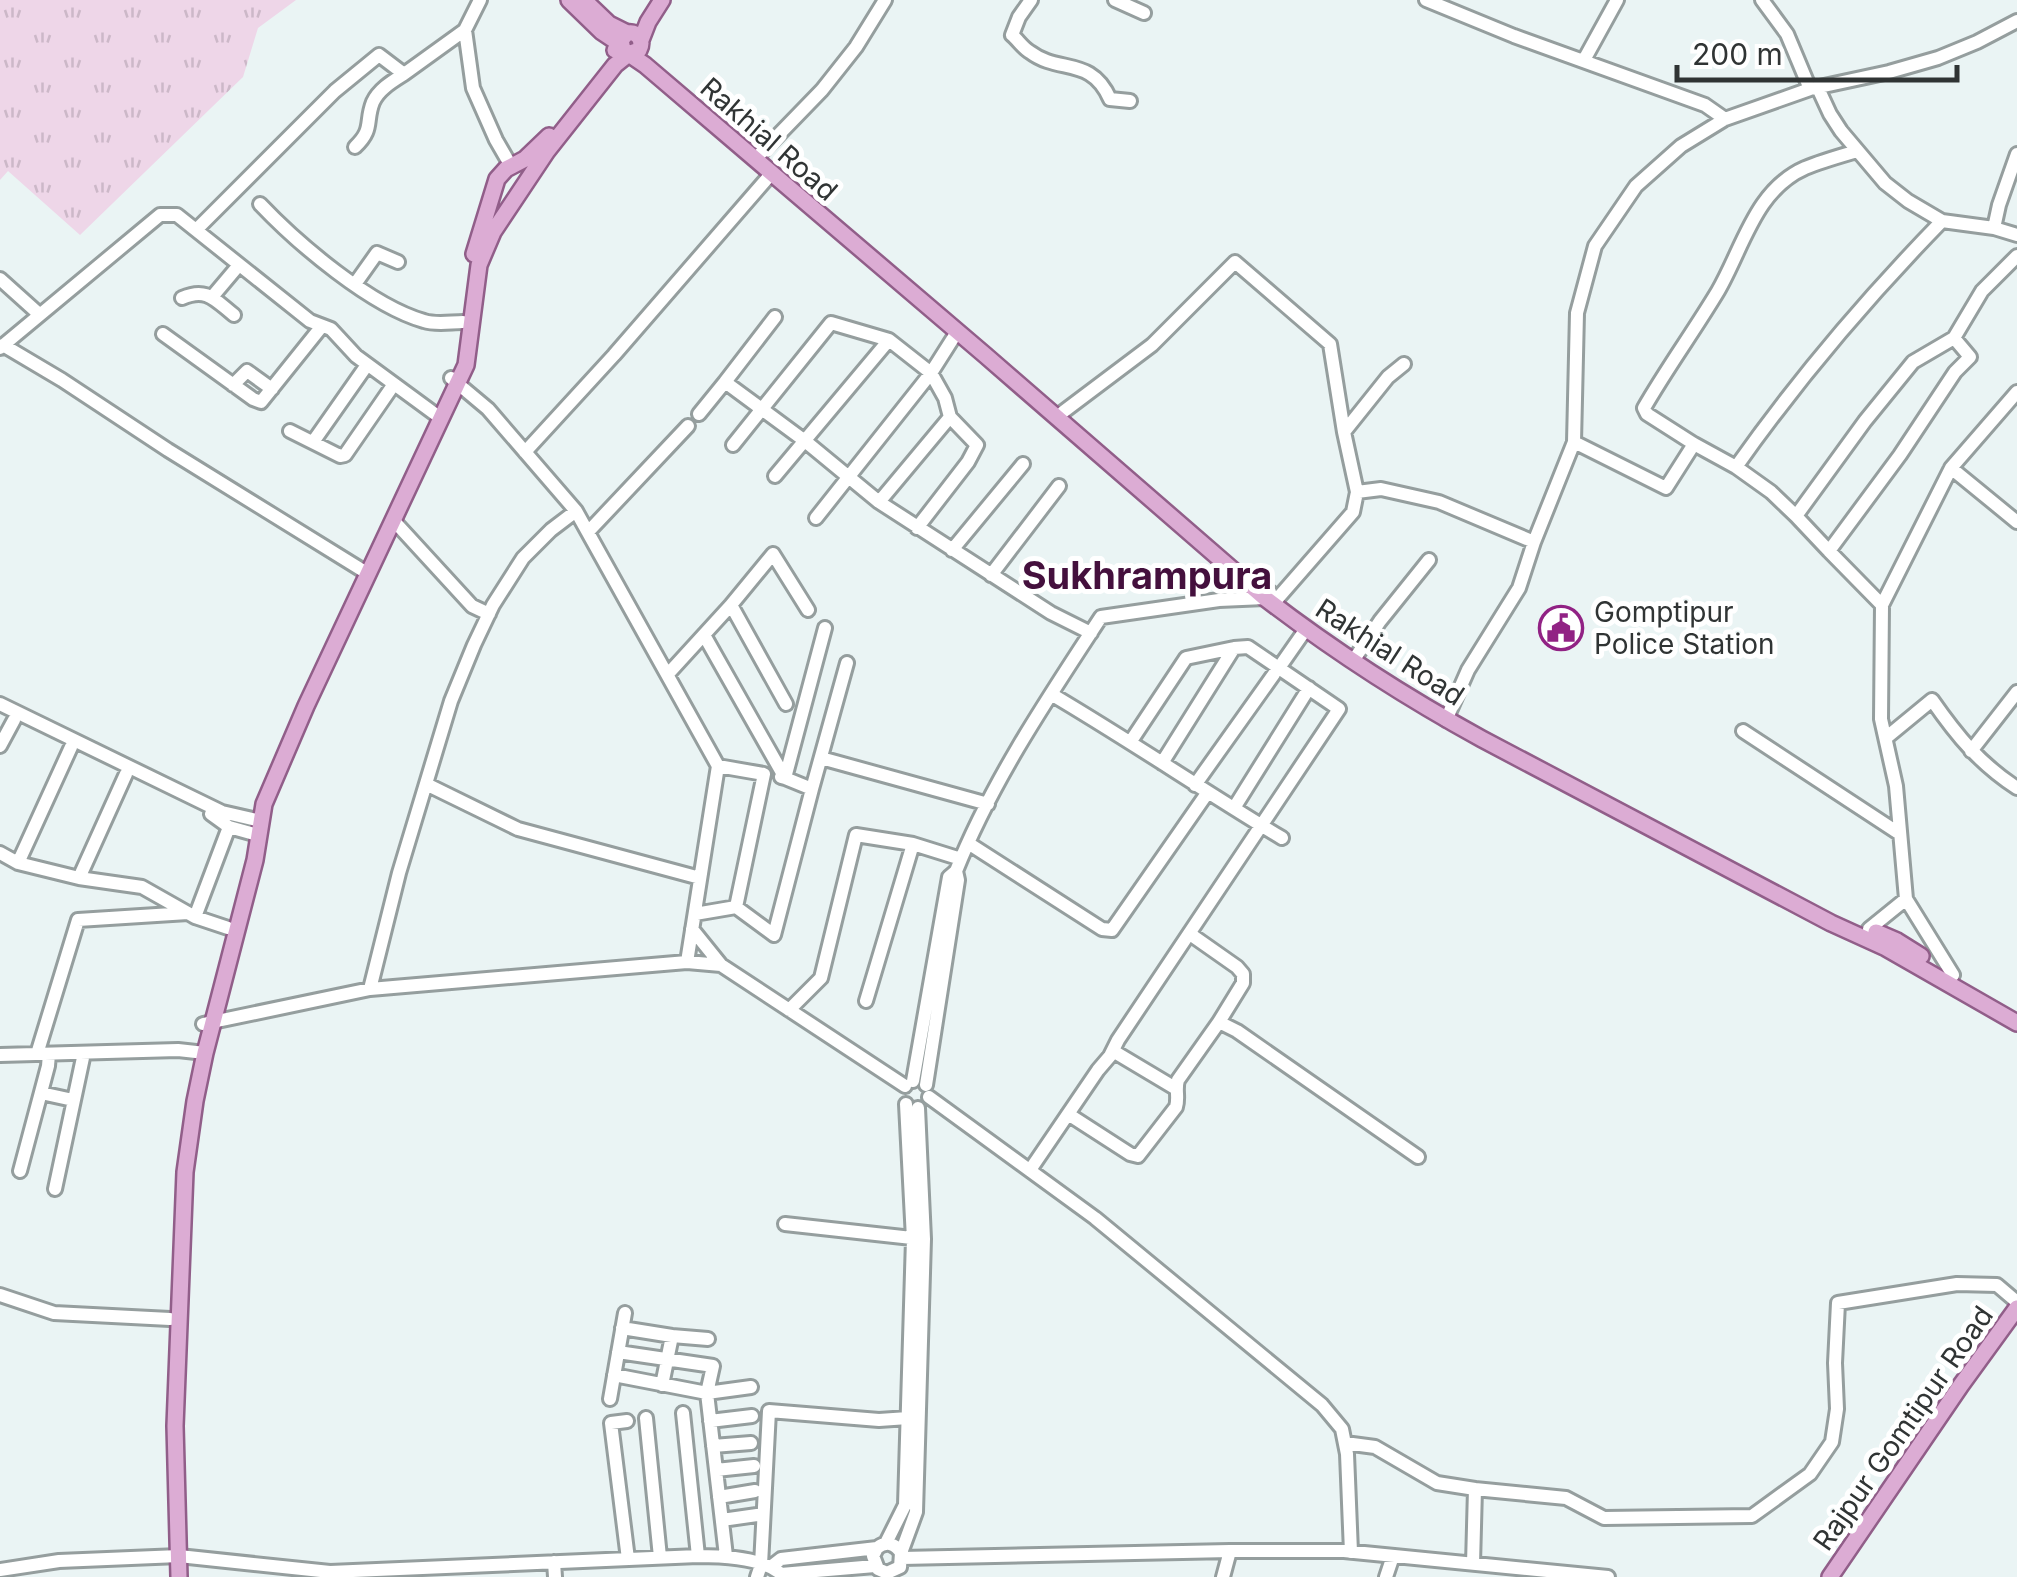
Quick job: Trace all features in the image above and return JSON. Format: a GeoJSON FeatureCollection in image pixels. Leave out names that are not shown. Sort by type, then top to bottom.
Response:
{"type":"FeatureCollection","features":[{"type":"Feature","properties":{"kind":"main road","name":"Rakhial Road"},"geometry":{"type":"LineString","coordinates":[[569,0],[602,32],[631,42],[771,174],[1271,596],[1448,716],[1834,916],[1898,941],[2017,1015]]}},
{"type":"Feature","properties":{"kind":"main road","name":"Rakhial Road"},"geometry":{"type":"LineString","coordinates":[[584,0],[1064,412],[1306,629],[1448,716],[1886,948],[2017,1023]]}},
{"type":"Feature","properties":{"kind":"main road"},"geometry":{"type":"LineString","coordinates":[[488,231],[615,65],[654,0]]}},
{"type":"Feature","properties":{"kind":"main road"},"geometry":{"type":"LineString","coordinates":[[177,1577],[175,1426],[185,1172],[207,1023],[255,827],[454,381],[475,265],[488,231],[497,179],[543,144],[648,22],[662,0]]}},
{"type":"Feature","properties":{"kind":"main road"},"geometry":{"type":"LineString","coordinates":[[511,166],[522,176],[520,190]]}},
{"type":"Feature","properties":{"kind":"main road"},"geometry":{"type":"LineString","coordinates":[[207,1023],[255,860],[255,802],[435,414],[466,365],[475,265]]}},
{"type":"Feature","properties":{"kind":"main road"},"geometry":{"type":"LineString","coordinates":[[177,1556],[167,1514],[176,1171],[186,1100],[201,1053]]}},
{"type":"Feature","properties":{"kind":"main road","name":"Rajpur Gomtipur Road"},"geometry":{"type":"LineString","coordinates":[[1830,1577],[2017,1305]]}},
{"type":"Feature","properties":{"kind":"street"},"geometry":{"type":"LineString","coordinates":[[354,147],[363,140],[374,102],[384,88],[465,30],[480,0]]}},
{"type":"Feature","properties":{"kind":"street"},"geometry":{"type":"LineString","coordinates":[[760,154],[845,62],[885,0]]}},
{"type":"Feature","properties":{"kind":"street"},"geometry":{"type":"LineString","coordinates":[[1031,0],[1012,35],[1032,54],[1090,72],[1105,87],[1110,100],[1130,101]]}},
{"type":"Feature","properties":{"kind":"street"},"geometry":{"type":"LineString","coordinates":[[1115,0],[1144,13]]}},
{"type":"Feature","properties":{"kind":"street"},"geometry":{"type":"LineString","coordinates":[[1426,0],[1705,104],[1725,119]]}},
{"type":"Feature","properties":{"kind":"street"},"geometry":{"type":"LineString","coordinates":[[1584,60],[1617,0]]}},
{"type":"Feature","properties":{"kind":"street"},"geometry":{"type":"LineString","coordinates":[[1762,0],[1787,34],[1830,114],[1856,151],[1885,182],[1923,212],[1942,221],[2017,235]]}},
{"type":"Feature","properties":{"kind":"street"},"geometry":{"type":"LineString","coordinates":[[1448,716],[1468,670],[1519,588],[1574,442],[1578,314],[1594,246],[1636,186],[1681,146],[1725,119],[1814,88],[1938,58],[2017,21]]}},
{"type":"Feature","properties":{"kind":"street"},"geometry":{"type":"LineString","coordinates":[[465,30],[473,88],[511,166]]}},
{"type":"Feature","properties":{"kind":"street"},"geometry":{"type":"LineString","coordinates":[[196,230],[336,91],[379,55],[404,74]]}},
{"type":"Feature","properties":{"kind":"street"},"geometry":{"type":"LineString","coordinates":[[496,140],[500,162],[497,179]]}},
{"type":"Feature","properties":{"kind":"street"},"geometry":{"type":"LineString","coordinates":[[1856,151],[1802,169],[1762,206],[1746,230],[1719,288],[1644,408],[1647,414],[1771,492],[1882,606]]}},
{"type":"Feature","properties":{"kind":"street"},"geometry":{"type":"LineString","coordinates":[[1994,228],[2017,154]]}},
{"type":"Feature","properties":{"kind":"street"},"geometry":{"type":"LineString","coordinates":[[525,452],[771,174]]}},
{"type":"Feature","properties":{"kind":"street"},"geometry":{"type":"LineString","coordinates":[[260,204],[280,225],[354,284],[428,323],[463,322]]}},
{"type":"Feature","properties":{"kind":"street"},"geometry":{"type":"LineString","coordinates":[[362,570],[62,380],[1,347],[160,214],[176,214],[310,321],[331,329],[367,365],[435,414]]}},
{"type":"Feature","properties":{"kind":"street"},"geometry":{"type":"LineString","coordinates":[[1736,467],[1810,366],[1942,221]]}},
{"type":"Feature","properties":{"kind":"street"},"geometry":{"type":"LineString","coordinates":[[354,284],[377,253],[398,262]]}},
{"type":"Feature","properties":{"kind":"street"},"geometry":{"type":"LineString","coordinates":[[1796,516],[1913,362],[1954,338],[1982,291],[2017,256]]}},
{"type":"Feature","properties":{"kind":"street"},"geometry":{"type":"LineString","coordinates":[[912,1106],[925,1105],[918,1088],[949,877],[1051,694],[1101,617],[1271,596],[1353,512],[1357,492],[1330,344],[1235,262],[1152,345],[1064,412]]}},
{"type":"Feature","properties":{"kind":"street"},"geometry":{"type":"LineString","coordinates":[[212,297],[239,265]]}},
{"type":"Feature","properties":{"kind":"street"},"geometry":{"type":"LineString","coordinates":[[0,279],[38,314]]}},
{"type":"Feature","properties":{"kind":"street"},"geometry":{"type":"LineString","coordinates":[[182,298],[202,292],[234,316]]}},
{"type":"Feature","properties":{"kind":"street"},"geometry":{"type":"LineString","coordinates":[[699,414],[775,317]]}},
{"type":"Feature","properties":{"kind":"street"},"geometry":{"type":"LineString","coordinates":[[733,446],[831,323],[889,340],[931,372],[945,398],[950,418],[977,448],[918,528]]}},
{"type":"Feature","properties":{"kind":"street"},"geometry":{"type":"LineString","coordinates":[[163,334],[261,402],[322,326]]}},
{"type":"Feature","properties":{"kind":"street"},"geometry":{"type":"LineString","coordinates":[[816,518],[958,332]]}},
{"type":"Feature","properties":{"kind":"street"},"geometry":{"type":"LineString","coordinates":[[1829,551],[1970,356],[1954,338]]}},
{"type":"Feature","properties":{"kind":"street"},"geometry":{"type":"LineString","coordinates":[[775,476],[889,340]]}},
{"type":"Feature","properties":{"kind":"street"},"geometry":{"type":"LineString","coordinates":[[1344,432],[1388,377],[1404,364]]}},
{"type":"Feature","properties":{"kind":"street"},"geometry":{"type":"LineString","coordinates":[[314,442],[367,365]]}},
{"type":"Feature","properties":{"kind":"street"},"geometry":{"type":"LineString","coordinates":[[454,381],[488,409],[576,511],[718,766],[687,962]]}},
{"type":"Feature","properties":{"kind":"street"},"geometry":{"type":"LineString","coordinates":[[725,382],[879,502],[1052,614],[1091,633]]}},
{"type":"Feature","properties":{"kind":"street"},"geometry":{"type":"LineString","coordinates":[[290,431],[344,455],[394,384]]}},
{"type":"Feature","properties":{"kind":"street"},"geometry":{"type":"LineString","coordinates":[[1953,974],[1906,898],[1896,786],[1881,719],[1882,606],[1951,468],[2017,392]]}},
{"type":"Feature","properties":{"kind":"street"},"geometry":{"type":"LineString","coordinates":[[879,502],[950,418]]}},
{"type":"Feature","properties":{"kind":"street"},"geometry":{"type":"LineString","coordinates":[[588,532],[688,426]]}},
{"type":"Feature","properties":{"kind":"street"},"geometry":{"type":"LineString","coordinates":[[1574,442],[1666,488],[1694,444]]}},
{"type":"Feature","properties":{"kind":"street"},"geometry":{"type":"LineString","coordinates":[[952,550],[1023,464]]}},
{"type":"Feature","properties":{"kind":"street"},"geometry":{"type":"LineString","coordinates":[[1951,468],[2017,522]]}},
{"type":"Feature","properties":{"kind":"street"},"geometry":{"type":"LineString","coordinates":[[990,575],[1059,486]]}},
{"type":"Feature","properties":{"kind":"street"},"geometry":{"type":"LineString","coordinates":[[1357,492],[1381,489],[1440,502],[1534,542]]}},
{"type":"Feature","properties":{"kind":"street"},"geometry":{"type":"LineString","coordinates":[[370,988],[394,890],[451,701],[489,614],[522,558],[576,511]]}},
{"type":"Feature","properties":{"kind":"street"},"geometry":{"type":"LineString","coordinates":[[394,521],[472,606],[489,614]]}},
{"type":"Feature","properties":{"kind":"street"},"geometry":{"type":"LineString","coordinates":[[668,674],[773,554],[808,610]]}},
{"type":"Feature","properties":{"kind":"street"},"geometry":{"type":"LineString","coordinates":[[1358,654],[1429,560]]}},
{"type":"Feature","properties":{"kind":"street"},"geometry":{"type":"LineString","coordinates":[[732,605],[786,704]]}},
{"type":"Feature","properties":{"kind":"street"},"geometry":{"type":"LineString","coordinates":[[785,778],[825,628]]}},
{"type":"Feature","properties":{"kind":"street"},"geometry":{"type":"LineString","coordinates":[[1283,662],[1306,629]]}},
{"type":"Feature","properties":{"kind":"street"},"geometry":{"type":"LineString","coordinates":[[704,636],[785,778]]}},
{"type":"Feature","properties":{"kind":"street"},"geometry":{"type":"LineString","coordinates":[[1030,1170],[1340,709],[1248,647],[1234,648],[1186,658],[1130,740]]}},
{"type":"Feature","properties":{"kind":"street"},"geometry":{"type":"LineString","coordinates":[[1162,763],[1234,648]]}},
{"type":"Feature","properties":{"kind":"street"},"geometry":{"type":"LineString","coordinates":[[694,914],[736,907],[774,936],[847,663]]}},
{"type":"Feature","properties":{"kind":"street"},"geometry":{"type":"LineString","coordinates":[[1194,785],[1274,674]]}},
{"type":"Feature","properties":{"kind":"street"},"geometry":{"type":"LineString","coordinates":[[1234,808],[1309,688]]}},
{"type":"Feature","properties":{"kind":"street"},"geometry":{"type":"LineString","coordinates":[[1971,750],[2017,692]]}},
{"type":"Feature","properties":{"kind":"street"},"geometry":{"type":"LineString","coordinates":[[1051,694],[1282,838]]}},
{"type":"Feature","properties":{"kind":"street"},"geometry":{"type":"LineString","coordinates":[[1887,737],[1932,700],[1956,735],[2017,788]]}},
{"type":"Feature","properties":{"kind":"street"},"geometry":{"type":"LineString","coordinates":[[0,704],[178,794],[230,827],[255,827]]}},
{"type":"Feature","properties":{"kind":"street"},"geometry":{"type":"LineString","coordinates":[[0,713],[126,774],[255,827]]}},
{"type":"Feature","properties":{"kind":"street"},"geometry":{"type":"LineString","coordinates":[[0,746],[14,720]]}},
{"type":"Feature","properties":{"kind":"street"},"geometry":{"type":"LineString","coordinates":[[1743,730],[1900,834]]}},
{"type":"Feature","properties":{"kind":"street"},"geometry":{"type":"LineString","coordinates":[[18,863],[72,747]]}},
{"type":"Feature","properties":{"kind":"street"},"geometry":{"type":"LineString","coordinates":[[821,758],[988,804]]}},
{"type":"Feature","properties":{"kind":"street"},"geometry":{"type":"LineString","coordinates":[[718,766],[785,778],[812,789]]}},
{"type":"Feature","properties":{"kind":"street"},"geometry":{"type":"LineString","coordinates":[[80,878],[126,774]]}},
{"type":"Feature","properties":{"kind":"street"},"geometry":{"type":"LineString","coordinates":[[736,907],[764,774]]}},
{"type":"Feature","properties":{"kind":"street"},"geometry":{"type":"LineString","coordinates":[[426,784],[518,828],[700,878]]}},
{"type":"Feature","properties":{"kind":"street"},"geometry":{"type":"LineString","coordinates":[[968,843],[1102,929],[1112,930],[1208,792]]}},
{"type":"Feature","properties":{"kind":"street"},"geometry":{"type":"LineString","coordinates":[[191,915],[230,827]]}},
{"type":"Feature","properties":{"kind":"street"},"geometry":{"type":"LineString","coordinates":[[790,1010],[822,978],[856,835],[913,844],[959,865]]}},
{"type":"Feature","properties":{"kind":"street"},"geometry":{"type":"LineString","coordinates":[[866,1002],[913,844]]}},
{"type":"Feature","properties":{"kind":"street"},"geometry":{"type":"LineString","coordinates":[[0,853],[18,863],[80,878],[142,887],[191,915],[228,928]]}},
{"type":"Feature","properties":{"kind":"street"},"geometry":{"type":"LineString","coordinates":[[1869,929],[1906,898]]}},
{"type":"Feature","properties":{"kind":"street"},"geometry":{"type":"LineString","coordinates":[[20,1171],[41,1093],[43,1054],[78,920],[191,915]]}},
{"type":"Feature","properties":{"kind":"street"},"geometry":{"type":"LineString","coordinates":[[692,929],[721,966],[918,1088],[1110,1230],[1322,1405],[1342,1429],[1345,1442],[1351,1552]]}},
{"type":"Feature","properties":{"kind":"street"},"geometry":{"type":"LineString","coordinates":[[1068,1114],[1138,1156],[1176,1107],[1178,1080],[1220,1022],[1243,974],[1190,934]]}},
{"type":"Feature","properties":{"kind":"street"},"geometry":{"type":"LineString","coordinates":[[207,1023],[370,988],[687,962],[721,966]]}},
{"type":"Feature","properties":{"kind":"street"},"geometry":{"type":"LineString","coordinates":[[1220,1022],[1418,1157]]}},
{"type":"Feature","properties":{"kind":"street"},"geometry":{"type":"LineString","coordinates":[[0,1055],[178,1050],[201,1053]]}},
{"type":"Feature","properties":{"kind":"street"},"geometry":{"type":"LineString","coordinates":[[1113,1051],[1175,1088]]}},
{"type":"Feature","properties":{"kind":"street"},"geometry":{"type":"LineString","coordinates":[[55,1189],[84,1052]]}},
{"type":"Feature","properties":{"kind":"street"},"geometry":{"type":"LineString","coordinates":[[0,1570],[59,1561],[177,1556],[330,1572],[436,1572],[698,1556],[726,1556],[780,1574],[887,1573],[900,1567],[916,1512],[918,1239],[912,1106],[902,1095],[918,1088]]}},
{"type":"Feature","properties":{"kind":"street"},"geometry":{"type":"LineString","coordinates":[[41,1093],[73,1100]]}},
{"type":"Feature","properties":{"kind":"street"},"geometry":{"type":"LineString","coordinates":[[785,1224],[918,1239]]}},
{"type":"Feature","properties":{"kind":"street"},"geometry":{"type":"LineString","coordinates":[[887,1573],[873,1556],[905,1505],[918,1239]]}},
{"type":"Feature","properties":{"kind":"street"},"geometry":{"type":"LineString","coordinates":[[1345,1442],[1375,1447],[1436,1483],[1566,1498],[1604,1518],[1752,1516],[1810,1474],[1832,1442],[1837,1409],[1838,1303],[1956,1284],[1997,1285],[2017,1305]]}},
{"type":"Feature","properties":{"kind":"street"},"geometry":{"type":"LineString","coordinates":[[0,1294],[54,1313],[170,1318]]}},
{"type":"Feature","properties":{"kind":"street"},"geometry":{"type":"LineString","coordinates":[[610,1398],[625,1313]]}},
{"type":"Feature","properties":{"kind":"street"},"geometry":{"type":"LineString","coordinates":[[622,1328],[708,1339]]}},
{"type":"Feature","properties":{"kind":"street"},"geometry":{"type":"LineString","coordinates":[[662,1385],[672,1336]]}},
{"type":"Feature","properties":{"kind":"street"},"geometry":{"type":"LineString","coordinates":[[618,1352],[712,1366],[707,1393],[726,1556]]}},
{"type":"Feature","properties":{"kind":"street"},"geometry":{"type":"LineString","coordinates":[[614,1374],[707,1393],[751,1387]]}},
{"type":"Feature","properties":{"kind":"street"},"geometry":{"type":"LineString","coordinates":[[763,1569],[769,1411],[880,1420],[908,1418]]}},
{"type":"Feature","properties":{"kind":"street"},"geometry":{"type":"LineString","coordinates":[[683,1413],[698,1556]]}},
{"type":"Feature","properties":{"kind":"street"},"geometry":{"type":"LineString","coordinates":[[710,1421],[752,1416]]}},
{"type":"Feature","properties":{"kind":"street"},"geometry":{"type":"LineString","coordinates":[[646,1418],[660,1557]]}},
{"type":"Feature","properties":{"kind":"street"},"geometry":{"type":"LineString","coordinates":[[627,1421],[611,1423],[628,1559]]}},
{"type":"Feature","properties":{"kind":"street"},"geometry":{"type":"LineString","coordinates":[[713,1446],[751,1442]]}},
{"type":"Feature","properties":{"kind":"street"},"geometry":{"type":"LineString","coordinates":[[716,1470],[754,1466]]}},
{"type":"Feature","properties":{"kind":"street"},"geometry":{"type":"LineString","coordinates":[[1473,1564],[1475,1490]]}},
{"type":"Feature","properties":{"kind":"street"},"geometry":{"type":"LineString","coordinates":[[719,1497],[755,1491]]}},
{"type":"Feature","properties":{"kind":"street"},"geometry":{"type":"LineString","coordinates":[[722,1520],[757,1515]]}},
{"type":"Feature","properties":{"kind":"street"},"geometry":{"type":"LineString","coordinates":[[763,1569],[781,1560],[881,1545],[895,1546],[902,1555]]}},
{"type":"Feature","properties":{"kind":"street"},"geometry":{"type":"LineString","coordinates":[[1223,1577],[1230,1550]]}},
{"type":"Feature","properties":{"kind":"street"},"geometry":{"type":"LineString","coordinates":[[902,1555],[1351,1552],[1608,1577]]}},
{"type":"Feature","properties":{"kind":"street"},"geometry":{"type":"LineString","coordinates":[[1386,1577],[1393,1556]]}},
{"type":"Feature","properties":{"kind":"street"},"geometry":{"type":"LineString","coordinates":[[554,1562],[555,1577]]}},
{"type":"Feature","properties":{"kind":"green space"},"geometry":{"type":"Polygon","coordinates":[[[0,0],[296,0],[258,28],[243,77],[80,235],[8,171],[0,180],[0,0]]]}},
{"type":"Feature","properties":{"kind":"place","name":"Gomptipur Police Station"},"geometry":{"type":"Point","coordinates":[1561,628]}},
{"type":"Feature","properties":{"kind":"district","name":"Sukhrampura"},"geometry":{"type":"Point","coordinates":[1147,575]}}]}
